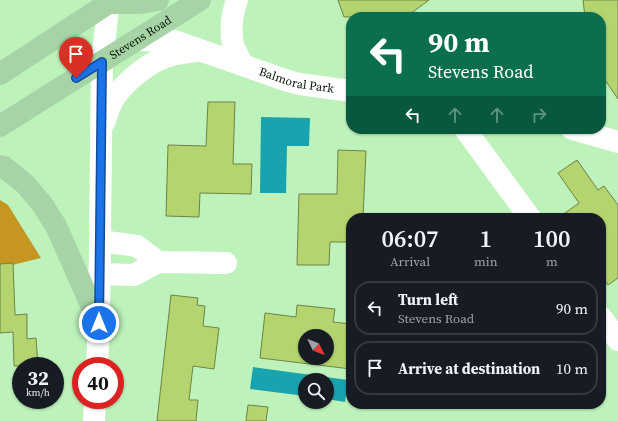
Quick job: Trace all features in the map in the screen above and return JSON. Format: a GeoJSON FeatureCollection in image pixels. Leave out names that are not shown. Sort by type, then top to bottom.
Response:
{"type":"FeatureCollection","features":[{"type":"Feature","properties":{"kind":"main road"},"geometry":{"type":"LineString","coordinates":[[0,74],[110,1],[140,3],[158,0]]}},
{"type":"Feature","properties":{"kind":"main road","name":"Stevens Road"},"geometry":{"type":"LineString","coordinates":[[0,126],[200,0]]}},
{"type":"Feature","properties":{"kind":"main road"},"geometry":{"type":"LineString","coordinates":[[0,166],[4,167],[25,184],[42,204],[56,226],[99,323]]}},
{"type":"Feature","properties":{"kind":"street","name":"Balmoral Park"},"geometry":{"type":"LineString","coordinates":[[237,0],[234,8],[232,25],[233,46],[243,65]]}},
{"type":"Feature","properties":{"kind":"street"},"geometry":{"type":"LineString","coordinates":[[97,357],[102,62],[110,1]]}},
{"type":"Feature","properties":{"kind":"street","name":"Balmoral Park"},"geometry":{"type":"LineString","coordinates":[[136,40],[174,42],[299,84],[346,90]]}},
{"type":"Feature","properties":{"kind":"street"},"geometry":{"type":"LineString","coordinates":[[101,130],[114,100],[127,82],[154,62],[171,55],[200,50]]}},
{"type":"Feature","properties":{"kind":"street"},"geometry":{"type":"LineString","coordinates":[[469,134],[526,213]]}},
{"type":"Feature","properties":{"kind":"street"},"geometry":{"type":"LineString","coordinates":[[590,134],[618,142]]}},
{"type":"Feature","properties":{"kind":"street"},"geometry":{"type":"LineString","coordinates":[[100,241],[138,246],[158,262]]}},
{"type":"Feature","properties":{"kind":"street"},"geometry":{"type":"LineString","coordinates":[[99,274],[134,275],[158,262],[226,264]]}},
{"type":"Feature","properties":{"kind":"street"},"geometry":{"type":"LineString","coordinates":[[606,323],[618,340]]}},
{"type":"Feature","properties":{"kind":"street"},"geometry":{"type":"LineString","coordinates":[[94,421],[95,409]]}},
{"type":"Feature","properties":{"kind":"shaded area"},"geometry":{"type":"Polygon","coordinates":[[[0,200],[8,205],[41,258],[0,268],[0,200]]]}},
{"type":"Feature","properties":{"kind":"water"},"geometry":{"type":"Polygon","coordinates":[[[261,117],[310,118],[309,146],[287,146],[286,193],[260,193],[261,117]]]}},
{"type":"Feature","properties":{"kind":"water"},"geometry":{"type":"Polygon","coordinates":[[[253,367],[298,373],[298,395],[250,389],[253,367]]]}},
{"type":"Feature","properties":{"kind":"water"},"geometry":{"type":"Polygon","coordinates":[[[334,378],[346,380],[345,402],[334,400],[334,378]]]}},
{"type":"Feature","properties":{"kind":"building"},"geometry":{"type":"Polygon","coordinates":[[[338,0],[429,0],[413,12],[346,12],[346,17],[344,17],[338,0]]]}},
{"type":"Feature","properties":{"kind":"building"},"geometry":{"type":"Polygon","coordinates":[[[583,0],[618,0],[618,99],[606,81],[606,12],[584,12],[583,0]]]}},
{"type":"Feature","properties":{"kind":"building"},"geometry":{"type":"Polygon","coordinates":[[[208,102],[235,102],[233,164],[252,164],[251,194],[200,193],[199,217],[166,216],[168,145],[206,146],[208,102]]]}},
{"type":"Feature","properties":{"kind":"building"},"geometry":{"type":"Polygon","coordinates":[[[338,150],[366,151],[363,213],[346,213],[346,242],[330,242],[329,265],[297,265],[299,194],[337,194],[338,150]]]}},
{"type":"Feature","properties":{"kind":"building"},"geometry":{"type":"Polygon","coordinates":[[[577,160],[598,190],[604,186],[618,205],[618,278],[608,285],[606,282],[606,213],[565,213],[579,203],[558,173],[577,160]]]}},
{"type":"Feature","properties":{"kind":"building"},"geometry":{"type":"Polygon","coordinates":[[[13,263],[15,315],[27,314],[27,339],[36,338],[37,357],[14,357],[13,332],[0,333],[0,264],[13,263]]]}},
{"type":"Feature","properties":{"kind":"building"},"geometry":{"type":"Polygon","coordinates":[[[171,295],[198,298],[197,305],[205,306],[203,326],[219,328],[214,369],[193,366],[189,400],[198,400],[196,421],[157,421],[171,295]]]}},
{"type":"Feature","properties":{"kind":"building"},"geometry":{"type":"Polygon","coordinates":[[[297,305],[335,309],[333,322],[346,323],[346,368],[318,365],[334,365],[334,329],[298,329],[298,363],[260,358],[265,313],[296,317],[297,305]]]}},
{"type":"Feature","properties":{"kind":"building"},"geometry":{"type":"Polygon","coordinates":[[[248,405],[268,407],[266,421],[246,421],[248,405]]]}},
{"type":"Feature","properties":{"kind":"route"},"geometry":{"type":"LineString","coordinates":[[76,78],[102,62],[99,323]]}}]}
